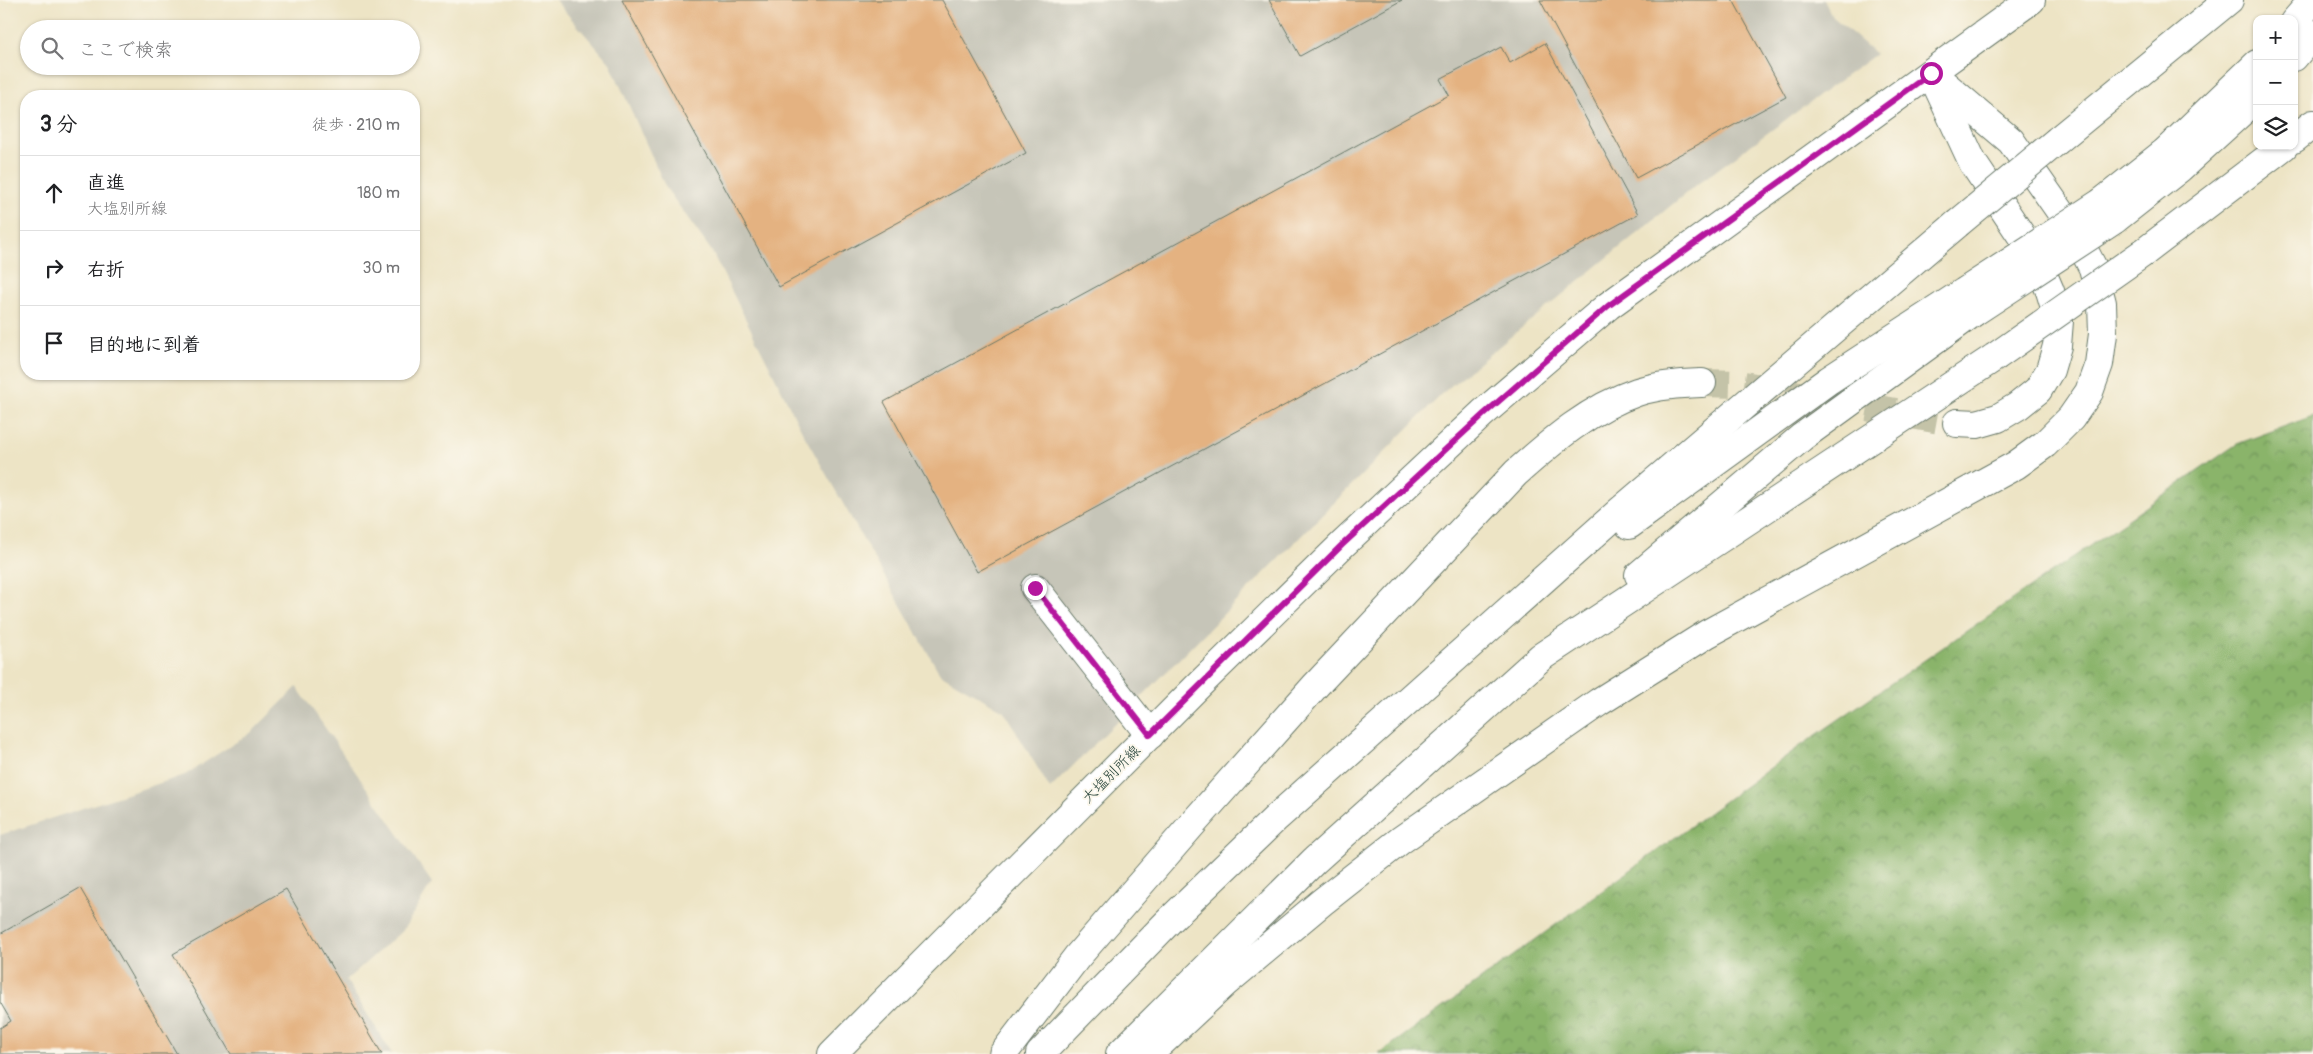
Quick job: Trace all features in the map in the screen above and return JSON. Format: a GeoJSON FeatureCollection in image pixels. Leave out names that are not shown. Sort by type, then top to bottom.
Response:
{"type":"FeatureCollection","features":[{"type":"Feature","properties":{"kind":"main road","name":"大塩別所線"},"geometry":{"type":"LineString","coordinates":[[832,1054],[1349,538],[1484,414],[1608,306],[2031,0]]}},
{"type":"Feature","properties":{"kind":"main road"},"geometry":{"type":"LineString","coordinates":[[1040,1054],[1168,922],[1276,818],[1619,512],[1957,224],[2229,0]]}},
{"type":"Feature","properties":{"kind":"main road"},"geometry":{"type":"LineString","coordinates":[[2298,17],[2313,0]]}},
{"type":"Feature","properties":{"kind":"main road"},"geometry":{"type":"LineString","coordinates":[[2298,52],[2313,34]]}},
{"type":"Feature","properties":{"kind":"main road"},"geometry":{"type":"LineString","coordinates":[[2108,211],[2253,68]]}},
{"type":"Feature","properties":{"kind":"main road"},"geometry":{"type":"LineString","coordinates":[[1931,73],[1973,163],[2035,256],[2050,291],[2059,321],[2057,346],[2052,362],[2038,390],[2018,406],[1998,418],[1977,424],[1957,423]]}},
{"type":"Feature","properties":{"kind":"main road"},"geometry":{"type":"LineString","coordinates":[[1148,1054],[1225,983],[1322,902],[1401,840],[1598,702],[1707,634],[2016,465],[2045,444],[2071,418],[2089,392],[2099,364],[2103,334],[2102,302],[2093,268],[2074,231],[2011,141],[1931,73]]}},
{"type":"Feature","properties":{"kind":"main road"},"geometry":{"type":"LineString","coordinates":[[1502,617],[1829,380],[1969,302],[2108,211],[2180,168],[2253,102]]}},
{"type":"Feature","properties":{"kind":"main road"},"geometry":{"type":"LineString","coordinates":[[2298,136],[2313,124]]}},
{"type":"Feature","properties":{"kind":"main road"},"geometry":{"type":"LineString","coordinates":[[1541,658],[1995,357],[2143,253],[2279,150]]}},
{"type":"Feature","properties":{"kind":"main road"},"geometry":{"type":"LineString","coordinates":[[1120,1054],[1314,861],[1541,658],[1802,437],[1969,302]]}},
{"type":"Feature","properties":{"kind":"main road"},"geometry":{"type":"LineString","coordinates":[[1003,1054],[1077,957],[1265,742],[1516,473],[1579,421],[1606,405],[1638,391],[1670,385],[1702,383]]}},
{"type":"Feature","properties":{"kind":"main road"},"geometry":{"type":"LineString","coordinates":[[1035,588],[1150,735]]}},
{"type":"Feature","properties":{"kind":"shaded area"},"geometry":{"type":"Polygon","coordinates":[[[555,0],[1824,0],[1832,16],[1876,54],[1696,185],[1447,389],[1050,789],[1004,711],[940,674],[804,435],[711,250],[666,188],[610,63],[555,0]]]}},
{"type":"Feature","properties":{"kind":"shaded area"},"geometry":{"type":"Polygon","coordinates":[[[297,687],[432,883],[403,930],[346,980],[392,1054],[0,1054],[0,835],[185,775],[252,732],[297,687]]]}},
{"type":"Feature","properties":{"kind":"green space"},"geometry":{"type":"Polygon","coordinates":[[[2313,416],[2313,1054],[1379,1054],[1799,747],[2237,444],[2313,416]]]}},
{"type":"Feature","properties":{"kind":"building"},"geometry":{"type":"Polygon","coordinates":[[[622,0],[942,0],[1026,153],[779,287],[622,0]]]}},
{"type":"Feature","properties":{"kind":"building"},"geometry":{"type":"Polygon","coordinates":[[[1269,0],[1402,0],[1300,56],[1269,0]]]}},
{"type":"Feature","properties":{"kind":"building"},"geometry":{"type":"Polygon","coordinates":[[[1540,0],[1733,0],[1786,97],[1636,178],[1540,0]]]}},
{"type":"Feature","properties":{"kind":"building"},"geometry":{"type":"Polygon","coordinates":[[[1545,43],[1638,214],[977,572],[884,402],[1449,95],[1440,79],[1501,47],[1510,63],[1545,43]]]}},
{"type":"Feature","properties":{"kind":"building"},"geometry":{"type":"Polygon","coordinates":[[[80,888],[177,1054],[0,1054],[0,1028],[11,1021],[0,1002],[0,934],[80,888]]]}},
{"type":"Feature","properties":{"kind":"building"},"geometry":{"type":"Polygon","coordinates":[[[286,889],[382,1054],[231,1054],[173,954],[286,889]]]}},
{"type":"Feature","properties":{"kind":"tunnel"},"geometry":{"type":"LineString","coordinates":[[1702,383],[1738,384],[1957,423]]}},
{"type":"Feature","properties":{"kind":"route"},"geometry":{"type":"LineString","coordinates":[[1035,588],[1150,735],[1342,545],[1484,414],[1608,306],[1931,73]]}}]}
